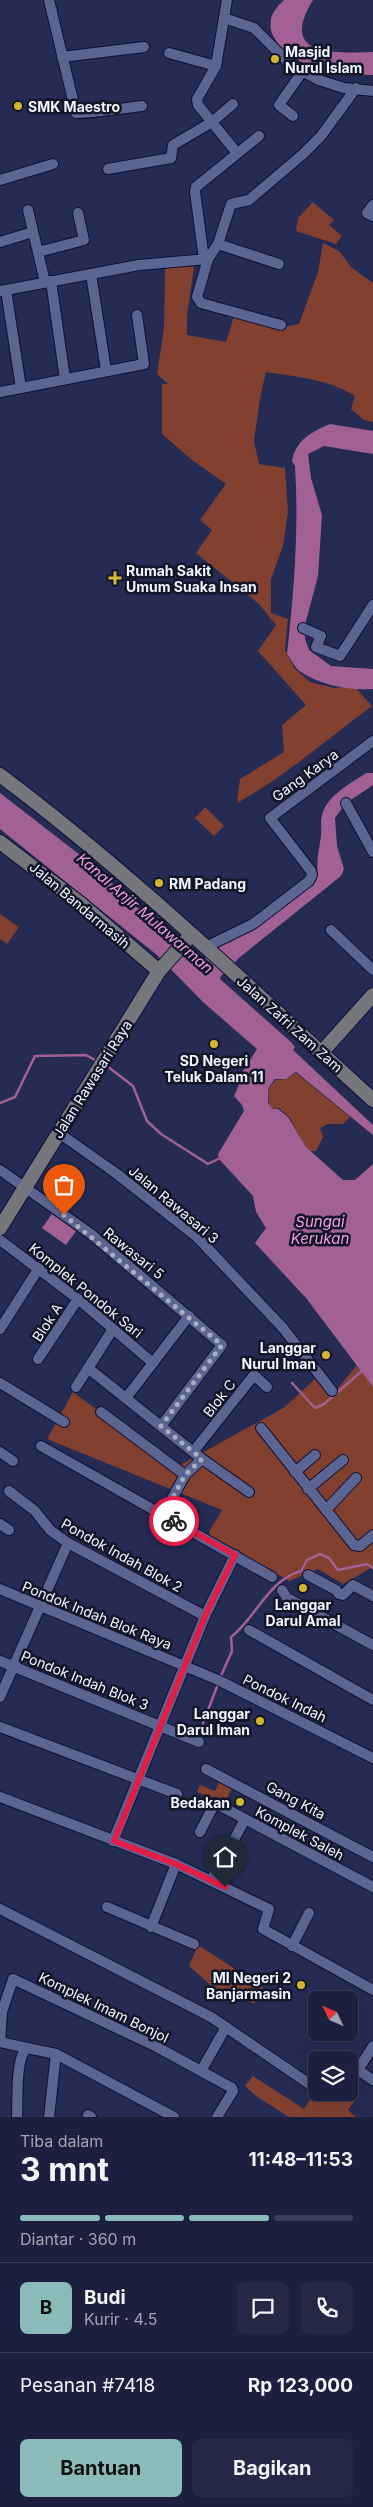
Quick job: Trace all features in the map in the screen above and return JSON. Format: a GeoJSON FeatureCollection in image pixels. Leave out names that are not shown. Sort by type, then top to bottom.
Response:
{"type":"FeatureCollection","features":[{"type":"Feature","properties":{"kind":"street"},"geometry":{"type":"LineString","coordinates":[[49,0],[74,108],[78,115],[142,106]]}},
{"type":"Feature","properties":{"kind":"street"},"geometry":{"type":"LineString","coordinates":[[227,0],[216,66],[197,99],[198,104],[238,153]]}},
{"type":"Feature","properties":{"kind":"street"},"geometry":{"type":"LineString","coordinates":[[224,18],[243,23],[262,33],[290,64],[302,72],[331,85],[373,91]]}},
{"type":"Feature","properties":{"kind":"street"},"geometry":{"type":"LineString","coordinates":[[62,57],[144,47]]}},
{"type":"Feature","properties":{"kind":"street"},"geometry":{"type":"LineString","coordinates":[[169,54],[216,66]]}},
{"type":"Feature","properties":{"kind":"street"},"geometry":{"type":"LineString","coordinates":[[293,116],[279,105],[302,72]]}},
{"type":"Feature","properties":{"kind":"street"},"geometry":{"type":"LineString","coordinates":[[21,388],[3,290],[139,265],[206,259],[218,244],[231,204],[249,200],[304,154],[322,136],[356,88]]}},
{"type":"Feature","properties":{"kind":"street"},"geometry":{"type":"LineString","coordinates":[[108,170],[170,158],[173,146],[212,122],[233,104]]}},
{"type":"Feature","properties":{"kind":"street"},"geometry":{"type":"LineString","coordinates":[[259,136],[196,186],[196,202],[206,259],[197,297],[201,303],[282,325]]}},
{"type":"Feature","properties":{"kind":"street"},"geometry":{"type":"LineString","coordinates":[[0,180],[53,164]]}},
{"type":"Feature","properties":{"kind":"street"},"geometry":{"type":"LineString","coordinates":[[373,205],[367,213],[373,216]]}},
{"type":"Feature","properties":{"kind":"street"},"geometry":{"type":"LineString","coordinates":[[28,210],[38,252],[48,282],[65,379]]}},
{"type":"Feature","properties":{"kind":"street"},"geometry":{"type":"LineString","coordinates":[[38,252],[84,240],[78,214]]}},
{"type":"Feature","properties":{"kind":"street"},"geometry":{"type":"LineString","coordinates":[[0,242],[33,232]]}},
{"type":"Feature","properties":{"kind":"street"},"geometry":{"type":"LineString","coordinates":[[218,244],[279,264]]}},
{"type":"Feature","properties":{"kind":"street"},"geometry":{"type":"LineString","coordinates":[[92,274],[106,370]]}},
{"type":"Feature","properties":{"kind":"street"},"geometry":{"type":"LineString","coordinates":[[0,392],[144,364],[137,315]]}},
{"type":"Feature","properties":{"kind":"street"},"geometry":{"type":"LineString","coordinates":[[303,628],[321,636],[316,647],[340,656],[373,605]]}},
{"type":"Feature","properties":{"kind":"street","name":"Gang Karya"},"geometry":{"type":"LineString","coordinates":[[207,949],[253,924],[309,881],[312,875],[311,871],[270,818],[373,741]]}},
{"type":"Feature","properties":{"kind":"street","name":"Jalan Zafri Zam Zam"},"geometry":{"type":"LineString","coordinates":[[0,775],[67,825],[130,879],[188,938],[207,949],[373,1100]]}},
{"type":"Feature","properties":{"kind":"street"},"geometry":{"type":"LineString","coordinates":[[346,803],[373,852]]}},
{"type":"Feature","properties":{"kind":"street","name":"Jalan Bandarmasih"},"geometry":{"type":"LineString","coordinates":[[0,842],[81,904],[160,969]]}},
{"type":"Feature","properties":{"kind":"street"},"geometry":{"type":"LineString","coordinates":[[331,930],[373,970]]}},
{"type":"Feature","properties":{"kind":"street","name":"Jalan Rawasari Raya"},"geometry":{"type":"LineString","coordinates":[[0,1228],[160,969],[188,938]]}},
{"type":"Feature","properties":{"kind":"street"},"geometry":{"type":"LineString","coordinates":[[321,1053],[373,996]]}},
{"type":"Feature","properties":{"kind":"street","name":"Jalan Rawasari 3"},"geometry":{"type":"LineString","coordinates":[[59,1133],[117,1174],[178,1221],[229,1269],[283,1328],[332,1391]]}},
{"type":"Feature","properties":{"kind":"street","name":"Rawasari 5"},"geometry":{"type":"LineString","coordinates":[[0,1170],[91,1234],[222,1345],[161,1426]]}},
{"type":"Feature","properties":{"kind":"street","name":"Komplek Pondok Sari"},"geometry":{"type":"LineString","coordinates":[[0,1240],[78,1299],[153,1363]]}},
{"type":"Feature","properties":{"kind":"street"},"geometry":{"type":"LineString","coordinates":[[0,1329],[39,1268]]}},
{"type":"Feature","properties":{"kind":"street","name":"Blok A"},"geometry":{"type":"LineString","coordinates":[[38,1359],[78,1299]]}},
{"type":"Feature","properties":{"kind":"street"},"geometry":{"type":"LineString","coordinates":[[126,1398],[189,1316]]}},
{"type":"Feature","properties":{"kind":"street"},"geometry":{"type":"LineString","coordinates":[[76,1387],[113,1329]]}},
{"type":"Feature","properties":{"kind":"street"},"geometry":{"type":"LineString","coordinates":[[88,1368],[198,1455],[249,1492]]}},
{"type":"Feature","properties":{"kind":"street","name":"Blok C"},"geometry":{"type":"LineString","coordinates":[[198,1455],[254,1375],[267,1388]]}},
{"type":"Feature","properties":{"kind":"street"},"geometry":{"type":"LineString","coordinates":[[0,1383],[64,1422]]}},
{"type":"Feature","properties":{"kind":"street"},"geometry":{"type":"LineString","coordinates":[[101,1412],[185,1475]]}},
{"type":"Feature","properties":{"kind":"street"},"geometry":{"type":"LineString","coordinates":[[261,1428],[308,1489],[356,1546],[360,1546],[373,1534]]}},
{"type":"Feature","properties":{"kind":"street"},"geometry":{"type":"LineString","coordinates":[[41,1446],[272,1577]]}},
{"type":"Feature","properties":{"kind":"street"},"geometry":{"type":"LineString","coordinates":[[0,1452],[13,1461]]}},
{"type":"Feature","properties":{"kind":"street"},"geometry":{"type":"LineString","coordinates":[[163,1515],[198,1455]]}},
{"type":"Feature","properties":{"kind":"street"},"geometry":{"type":"LineString","coordinates":[[295,1472],[315,1455]]}},
{"type":"Feature","properties":{"kind":"street"},"geometry":{"type":"LineString","coordinates":[[308,1489],[343,1460]]}},
{"type":"Feature","properties":{"kind":"street"},"geometry":{"type":"LineString","coordinates":[[326,1510],[356,1478]]}},
{"type":"Feature","properties":{"kind":"street","name":"Pondok Indah Blok 2"},"geometry":{"type":"LineString","coordinates":[[9,1492],[35,1511],[50,1530],[68,1543],[205,1616]]}},
{"type":"Feature","properties":{"kind":"street"},"geometry":{"type":"LineString","coordinates":[[0,1697],[68,1543]]}},
{"type":"Feature","properties":{"kind":"street"},"geometry":{"type":"LineString","coordinates":[[114,1841],[159,1724],[205,1616],[235,1555]]}},
{"type":"Feature","properties":{"kind":"street"},"geometry":{"type":"LineString","coordinates":[[308,1575],[336,1590],[339,1594],[343,1595],[353,1585],[373,1596]]}},
{"type":"Feature","properties":{"kind":"street","name":"Pondok Indah Blok Raya"},"geometry":{"type":"LineString","coordinates":[[0,1589],[184,1665]]}},
{"type":"Feature","properties":{"kind":"street"},"geometry":{"type":"LineString","coordinates":[[282,1590],[287,1598],[373,1645]]}},
{"type":"Feature","properties":{"kind":"street"},"geometry":{"type":"LineString","coordinates":[[250,1630],[373,1700]]}},
{"type":"Feature","properties":{"kind":"street","name":"Pondok Indah Blok 3"},"geometry":{"type":"LineString","coordinates":[[0,1661],[159,1724],[199,1742]]}},
{"type":"Feature","properties":{"kind":"street","name":"Pondok Indah"},"geometry":{"type":"LineString","coordinates":[[184,1665],[373,1758]]}},
{"type":"Feature","properties":{"kind":"street"},"geometry":{"type":"LineString","coordinates":[[0,1727],[177,1794]]}},
{"type":"Feature","properties":{"kind":"street","name":"Gang Kita"},"geometry":{"type":"LineString","coordinates":[[206,1769],[373,1857]]}},
{"type":"Feature","properties":{"kind":"street"},"geometry":{"type":"LineString","coordinates":[[0,1797],[176,1864],[269,1909],[262,1929],[373,1990]]}},
{"type":"Feature","properties":{"kind":"street","name":"Komplek Saleh"},"geometry":{"type":"LineString","coordinates":[[200,1832],[215,1803],[373,1887]]}},
{"type":"Feature","properties":{"kind":"street"},"geometry":{"type":"LineString","coordinates":[[235,1838],[245,1819]]}},
{"type":"Feature","properties":{"kind":"street"},"geometry":{"type":"LineString","coordinates":[[212,1881],[221,1860]]}},
{"type":"Feature","properties":{"kind":"street"},"geometry":{"type":"LineString","coordinates":[[151,1927],[176,1864]]}},
{"type":"Feature","properties":{"kind":"street"},"geometry":{"type":"LineString","coordinates":[[107,1907],[194,1944]]}},
{"type":"Feature","properties":{"kind":"street"},"geometry":{"type":"LineString","coordinates":[[0,1910],[194,2008],[308,2082]]}},
{"type":"Feature","properties":{"kind":"street"},"geometry":{"type":"LineString","coordinates":[[292,1946],[309,1913]]}},
{"type":"Feature","properties":{"kind":"street","name":"Komplek Imam Bonjol"},"geometry":{"type":"LineString","coordinates":[[27,2048],[0,2042],[2,2012],[13,1979],[132,2035],[233,2089],[221,2116]]}},
{"type":"Feature","properties":{"kind":"street"},"geometry":{"type":"LineString","coordinates":[[200,2072],[226,2027]]}},
{"type":"Feature","properties":{"kind":"street"},"geometry":{"type":"LineString","coordinates":[[373,2046],[358,2070],[373,2080]]}},
{"type":"Feature","properties":{"kind":"street"},"geometry":{"type":"LineString","coordinates":[[17,2117],[19,2070],[22,2053],[27,2048],[56,2054],[174,2117]]}},
{"type":"Feature","properties":{"kind":"street"},"geometry":{"type":"LineString","coordinates":[[49,2117],[56,2054]]}},
{"type":"Feature","properties":{"kind":"shaded area"},"geometry":{"type":"Polygon","coordinates":[[[313,202],[334,220],[329,225],[342,236],[336,244],[296,231],[298,218],[313,202]]]}},
{"type":"Feature","properties":{"kind":"shaded area"},"geometry":{"type":"Polygon","coordinates":[[[323,243],[339,251],[352,268],[373,283],[373,422],[364,420],[351,409],[355,396],[345,390],[312,379],[266,372],[254,441],[259,464],[285,468],[288,512],[283,546],[271,579],[271,613],[288,619],[285,650],[294,668],[310,682],[334,688],[354,686],[372,706],[289,769],[237,803],[240,779],[284,752],[282,725],[306,705],[258,651],[276,625],[259,604],[196,553],[212,530],[200,520],[226,484],[192,460],[162,434],[162,384],[168,384],[157,374],[164,329],[165,268],[179,265],[194,267],[187,315],[187,335],[226,342],[234,316],[284,327],[299,324],[318,272],[323,243]]]}},
{"type":"Feature","properties":{"kind":"shaded area"},"geometry":{"type":"Polygon","coordinates":[[[205,807],[224,826],[214,836],[195,818],[205,807]]]}},
{"type":"Feature","properties":{"kind":"shaded area"},"geometry":{"type":"Polygon","coordinates":[[[0,914],[19,927],[7,944],[0,939],[0,914]]]}},
{"type":"Feature","properties":{"kind":"shaded area"},"geometry":{"type":"Polygon","coordinates":[[[296,1073],[350,1117],[343,1124],[328,1124],[320,1128],[323,1137],[316,1151],[310,1151],[306,1147],[289,1117],[279,1108],[273,1109],[269,1104],[268,1088],[276,1080],[286,1079],[296,1073]]]}},
{"type":"Feature","properties":{"kind":"shaded area"},"geometry":{"type":"Polygon","coordinates":[[[357,1365],[373,1387],[373,1567],[343,1584],[318,1569],[289,1581],[210,1536],[209,1532],[222,1510],[47,1439],[73,1392],[175,1468],[285,1407],[318,1376],[333,1394],[357,1365]]]}},
{"type":"Feature","properties":{"kind":"shaded area"},"geometry":{"type":"Polygon","coordinates":[[[221,1778],[234,1784],[225,1803],[197,1792],[200,1785],[215,1791],[221,1778]]]}},
{"type":"Feature","properties":{"kind":"shaded area"},"geometry":{"type":"Polygon","coordinates":[[[198,1945],[263,1987],[254,2004],[241,1996],[233,2005],[189,1966],[198,1945]]]}},
{"type":"Feature","properties":{"kind":"shaded area"},"geometry":{"type":"Polygon","coordinates":[[[253,2076],[304,2109],[309,2101],[354,2101],[348,2110],[356,2117],[289,2117],[256,2096],[245,2086],[253,2076]]]}},
{"type":"Feature","properties":{"kind":"water"},"geometry":{"type":"Polygon","coordinates":[[[284,0],[313,0],[304,19],[302,32],[306,42],[315,48],[328,51],[373,52],[373,75],[323,71],[296,59],[287,52],[274,37],[271,28],[273,14],[284,0]]]}},
{"type":"Feature","properties":{"kind":"water"},"geometry":{"type":"Polygon","coordinates":[[[330,424],[373,431],[373,454],[324,446],[308,454],[311,478],[322,515],[318,576],[306,621],[305,639],[309,650],[331,666],[373,669],[373,689],[346,688],[326,684],[299,671],[287,654],[294,583],[296,537],[295,466],[292,461],[297,447],[305,438],[330,424]]]}},
{"type":"Feature","properties":{"kind":"water","name":"Sungai Kerukan"},"geometry":{"type":"Polygon","coordinates":[[[366,773],[373,773],[373,785],[345,804],[335,818],[337,846],[344,869],[341,876],[240,957],[220,979],[291,1042],[295,1047],[293,1050],[373,1125],[373,1135],[296,1072],[286,1079],[275,1079],[268,1088],[268,1103],[273,1109],[278,1109],[288,1117],[306,1147],[343,1180],[355,1180],[373,1164],[373,1387],[306,1298],[255,1243],[266,1228],[256,1212],[253,1196],[219,1159],[218,1154],[244,1111],[242,1105],[234,1096],[239,1085],[237,1081],[257,1049],[203,1002],[157,955],[0,829],[0,793],[80,855],[188,951],[202,960],[318,875],[321,821],[324,809],[340,791],[366,773]]]}},
{"type":"Feature","properties":{"kind":"water"},"geometry":{"type":"Polygon","coordinates":[[[52,1214],[76,1231],[66,1245],[42,1228],[52,1214]]]}},
{"type":"Feature","properties":{"kind":"waterway"},"geometry":{"type":"LineString","coordinates":[[0,1103],[15,1097],[35,1056],[86,1055],[97,1061]]}},
{"type":"Feature","properties":{"kind":"waterway"},"geometry":{"type":"LineString","coordinates":[[107,1066],[133,1086],[147,1121],[161,1134],[208,1164],[220,1158]]}},
{"type":"Feature","properties":{"kind":"waterway"},"geometry":{"type":"LineString","coordinates":[[292,1383],[315,1408],[324,1404],[363,1370]]}},
{"type":"Feature","properties":{"kind":"waterway"},"geometry":{"type":"LineString","coordinates":[[220,1678],[232,1651],[231,1637],[248,1620],[271,1591],[280,1582],[301,1571],[307,1560],[320,1554],[329,1558],[338,1570],[367,1564],[373,1568]]}},
{"type":"Feature","properties":{"kind":"waterway"},"geometry":{"type":"LineString","coordinates":[[198,1736],[218,1684]]}},
{"type":"Feature","properties":{"kind":"way so far"},"geometry":{"type":"LineString","coordinates":[[64,1215],[91,1234],[222,1345],[161,1426],[202,1459],[185,1475],[163,1515],[174,1521]]}},
{"type":"Feature","properties":{"kind":"place","name":"Masjid Nurul Islam"},"geometry":{"type":"Point","coordinates":[275,59]}},
{"type":"Feature","properties":{"kind":"place","name":"SMK Maestro"},"geometry":{"type":"Point","coordinates":[18,106]}},
{"type":"Feature","properties":{"kind":"place","name":"Rumah Sakit Umum Suaka Insan"},"geometry":{"type":"Point","coordinates":[115,578]}},
{"type":"Feature","properties":{"kind":"place","name":"RM Padang"},"geometry":{"type":"Point","coordinates":[159,883]}},
{"type":"Feature","properties":{"kind":"place","name":"SD Negeri Teluk Dalam 11"},"geometry":{"type":"Point","coordinates":[214,1044]}},
{"type":"Feature","properties":{"kind":"place","name":"Langgar Nurul Iman"},"geometry":{"type":"Point","coordinates":[326,1355]}},
{"type":"Feature","properties":{"kind":"place","name":"Langgar Darul Amal"},"geometry":{"type":"Point","coordinates":[303,1588]}},
{"type":"Feature","properties":{"kind":"place","name":"Langgar Darul Iman"},"geometry":{"type":"Point","coordinates":[260,1721]}},
{"type":"Feature","properties":{"kind":"place","name":"Bedakan"},"geometry":{"type":"Point","coordinates":[240,1802]}},
{"type":"Feature","properties":{"kind":"place","name":"MI Negeri 2 Banjarmasin"},"geometry":{"type":"Point","coordinates":[301,1985]}},
{"type":"Feature","properties":{"kind":"route"},"geometry":{"type":"LineString","coordinates":[[174,1521],[235,1555],[205,1616],[159,1724],[114,1841],[176,1864],[225,1887]]}},
{"type":"Feature","properties":{"kind":"water label","name":"Kanal Anjir Mulawarman"},"geometry":{"type":"Point","coordinates":[145,913]}}]}
